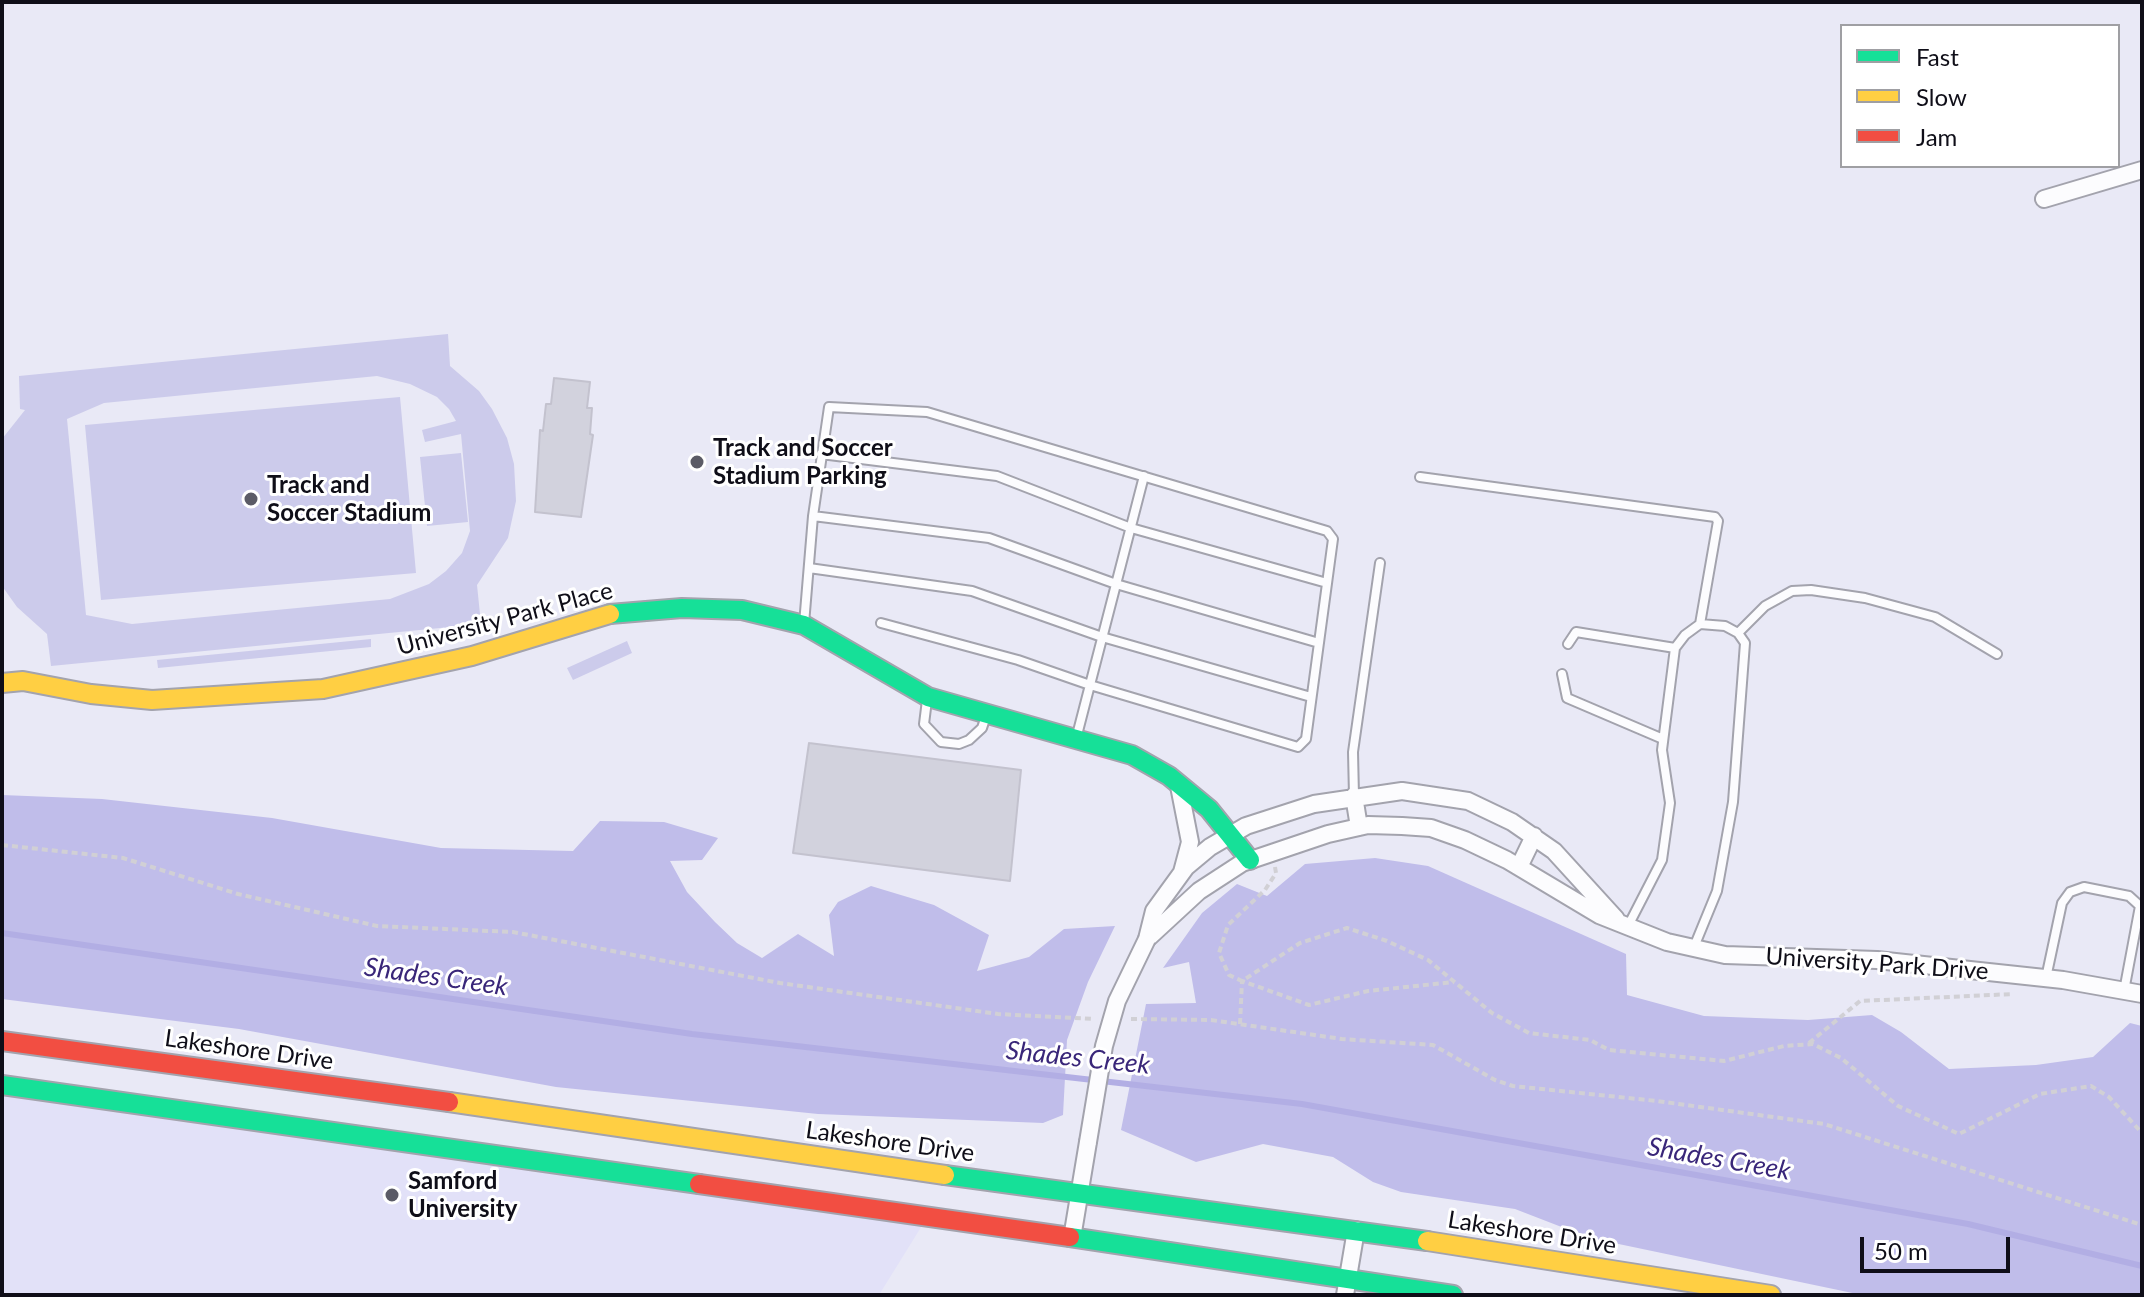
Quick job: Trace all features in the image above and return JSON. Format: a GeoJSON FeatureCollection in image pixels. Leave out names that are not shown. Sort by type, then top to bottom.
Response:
{"type":"FeatureCollection","features":[{"type":"Feature","properties":{"kind":"main road","name":"University Park Place"},"geometry":{"type":"LineString","coordinates":[[2,683],[23,681],[91,694],[152,700],[323,689],[472,656],[605,614],[682,608],[742,610],[804,625],[928,697],[1132,755],[1178,784],[1256,858]]}},
{"type":"Feature","properties":{"kind":"main road","name":"Lakeshore Drive"},"geometry":{"type":"LineString","coordinates":[[2,1041],[551,1116],[1080,1195],[1356,1230],[1771,1295]]}},
{"type":"Feature","properties":{"kind":"main road"},"geometry":{"type":"LineString","coordinates":[[2,1085],[1072,1238],[1348,1286],[1453,1295]]}},
{"type":"Feature","properties":{"kind":"street"},"geometry":{"type":"LineString","coordinates":[[2044,199],[2142,170]]}},
{"type":"Feature","properties":{"kind":"street"},"geometry":{"type":"LineString","coordinates":[[1178,784],[1190,842],[1182,872]]}},
{"type":"Feature","properties":{"kind":"street","name":"University Park Drive"},"geometry":{"type":"LineString","coordinates":[[1072,1238],[1104,1046],[1117,1001],[1147,939],[1154,911],[1182,872],[1210,847],[1232,834],[1278,815],[1354,796],[1402,791],[1468,801],[1534,836],[1554,851],[1622,922]]}},
{"type":"Feature","properties":{"kind":"street"},"geometry":{"type":"LineString","coordinates":[[1354,796],[1359,827]]}},
{"type":"Feature","properties":{"kind":"street","name":"University Park Drive"},"geometry":{"type":"LineString","coordinates":[[1147,939],[1218,876],[1256,858],[1359,827],[1431,828],[1465,840],[1519,867],[1599,915],[1667,942],[1725,955],[1877,960],[2023,975],[2142,994]]}},
{"type":"Feature","properties":{"kind":"street"},"geometry":{"type":"LineString","coordinates":[[1519,867],[1534,836]]}},
{"type":"Feature","properties":{"kind":"street"},"geometry":{"type":"LineString","coordinates":[[1348,1286],[1356,1230]]}},
{"type":"Feature","properties":{"kind":"lane"},"geometry":{"type":"LineString","coordinates":[[804,625],[813,516],[829,407],[927,412],[1327,531],[1333,539],[1306,739],[1298,747],[1090,685],[1018,660],[881,623]]}},
{"type":"Feature","properties":{"kind":"lane"},"geometry":{"type":"LineString","coordinates":[[821,454],[997,476],[1131,528],[1327,583]]}},
{"type":"Feature","properties":{"kind":"lane"},"geometry":{"type":"LineString","coordinates":[[1075,740],[1144,476]]}},
{"type":"Feature","properties":{"kind":"lane"},"geometry":{"type":"LineString","coordinates":[[1420,477],[1715,517],[1718,521],[1700,624]]}},
{"type":"Feature","properties":{"kind":"lane"},"geometry":{"type":"LineString","coordinates":[[813,516],[989,538],[1116,584],[1319,643]]}},
{"type":"Feature","properties":{"kind":"lane"},"geometry":{"type":"LineString","coordinates":[[1354,796],[1353,752],[1380,563]]}},
{"type":"Feature","properties":{"kind":"lane"},"geometry":{"type":"LineString","coordinates":[[809,568],[972,591],[1102,637],[1311,697]]}},
{"type":"Feature","properties":{"kind":"lane"},"geometry":{"type":"LineString","coordinates":[[1738,633],[1765,606],[1792,591],[1811,590],[1865,598],[1935,617],[1997,654]]}},
{"type":"Feature","properties":{"kind":"lane"},"geometry":{"type":"LineString","coordinates":[[1622,922],[1662,860],[1670,803],[1662,750],[1675,648],[1685,635],[1700,624],[1725,626],[1738,633],[1745,643],[1733,802],[1717,891],[1694,948]]}},
{"type":"Feature","properties":{"kind":"lane"},"geometry":{"type":"LineString","coordinates":[[1568,644],[1576,632],[1675,648]]}},
{"type":"Feature","properties":{"kind":"lane"},"geometry":{"type":"LineString","coordinates":[[1562,674],[1567,698],[1663,739]]}},
{"type":"Feature","properties":{"kind":"lane"},"geometry":{"type":"LineString","coordinates":[[928,697],[923,709],[924,724],[941,742],[959,744],[969,740],[982,728],[986,715]]}},
{"type":"Feature","properties":{"kind":"lane"},"geometry":{"type":"LineString","coordinates":[[2046,978],[2062,903],[2070,892],[2084,887],[2129,896],[2140,906],[2124,991]]}},
{"type":"Feature","properties":{"kind":"path"},"geometry":{"type":"LineString","coordinates":[[2,845],[123,858],[246,896],[377,926],[513,932],[792,985],[998,1014],[1102,1019]]}},
{"type":"Feature","properties":{"kind":"path"},"geometry":{"type":"LineString","coordinates":[[1256,858],[1274,866],[1276,873],[1265,890],[1228,925],[1219,953],[1229,975],[1309,1005],[1368,991],[1456,982]]}},
{"type":"Feature","properties":{"kind":"path"},"geometry":{"type":"LineString","coordinates":[[1242,981],[1300,943],[1347,928],[1387,941],[1428,960],[1492,1013],[1529,1033],[1590,1040],[1609,1050],[1724,1061],[1807,1044],[1860,1001],[1931,995],[2002,996],[2019,990],[2023,975]]}},
{"type":"Feature","properties":{"kind":"path"},"geometry":{"type":"LineString","coordinates":[[1240,1024],[1242,981]]}},
{"type":"Feature","properties":{"kind":"path"},"geometry":{"type":"LineString","coordinates":[[1116,1019],[1211,1020],[1342,1039],[1433,1045],[1495,1080],[1537,1091],[1657,1101],[1824,1124],[2142,1225]]}},
{"type":"Feature","properties":{"kind":"path"},"geometry":{"type":"LineString","coordinates":[[1807,1044],[1841,1058],[1898,1106],[1959,1134],[2040,1094],[2091,1086],[2109,1097],[2142,1133]]}},
{"type":"Feature","properties":{"kind":"shaded area"},"geometry":{"type":"Polygon","coordinates":[[[448,334],[450,366],[479,391],[492,409],[507,438],[514,464],[516,501],[508,538],[477,585],[481,624],[51,666],[47,634],[17,607],[2,586],[2,439],[25,410],[20,409],[19,376],[448,334]],[[377,376],[104,403],[67,419],[86,615],[132,624],[390,599],[429,584],[462,553],[470,531],[461,434],[425,442],[422,430],[456,421],[437,397],[410,384],[377,376]]]}},
{"type":"Feature","properties":{"kind":"shaded area","name":"Track and Soccer Stadium"},"geometry":{"type":"Polygon","coordinates":[[[400,397],[416,573],[101,600],[85,425],[400,397]]]}},
{"type":"Feature","properties":{"kind":"shaded area"},"geometry":{"type":"Polygon","coordinates":[[[461,453],[468,522],[427,526],[420,457],[461,453]]]}},
{"type":"Feature","properties":{"kind":"shaded area"},"geometry":{"type":"Polygon","coordinates":[[[371,639],[371,647],[158,668],[157,660],[371,639]]]}},
{"type":"Feature","properties":{"kind":"shaded area"},"geometry":{"type":"Polygon","coordinates":[[[627,641],[632,653],[573,680],[567,668],[627,641]]]}},
{"type":"Feature","properties":{"kind":"shaded area"},"geometry":{"type":"Polygon","coordinates":[[[2,795],[102,799],[272,818],[441,848],[573,851],[600,821],[664,822],[718,838],[702,860],[670,861],[687,892],[715,922],[737,943],[762,958],[798,934],[834,956],[829,915],[838,902],[871,886],[934,905],[989,935],[977,971],[1029,957],[1064,929],[1115,926],[1088,982],[1067,1040],[1063,1115],[1043,1123],[818,1114],[556,1087],[239,1029],[2,999],[2,795]]]}},
{"type":"Feature","properties":{"kind":"shaded area"},"geometry":{"type":"Polygon","coordinates":[[[1375,858],[1428,866],[1626,954],[1627,995],[1704,1016],[1808,1020],[1872,1015],[1901,1032],[1949,1069],[2036,1065],[2093,1057],[2130,1023],[2142,1026],[2142,1295],[1862,1295],[1590,1238],[1515,1209],[1401,1192],[1373,1182],[1333,1157],[1263,1144],[1196,1162],[1121,1130],[1146,1004],[1196,1003],[1189,962],[1163,968],[1202,913],[1237,884],[1267,896],[1305,864],[1375,858]]]}},
{"type":"Feature","properties":{"kind":"shaded area","name":"Samford University"},"geometry":{"type":"Polygon","coordinates":[[[2,1085],[928,1216],[879,1295],[2,1295],[2,1085]]]}},
{"type":"Feature","properties":{"kind":"building"},"geometry":{"type":"Polygon","coordinates":[[[554,378],[590,382],[587,408],[592,408],[590,434],[593,435],[581,517],[535,512],[540,430],[543,431],[546,404],[551,404],[554,378]]]}},
{"type":"Feature","properties":{"kind":"building"},"geometry":{"type":"Polygon","coordinates":[[[809,743],[1021,770],[1010,881],[793,853],[809,743]]]}},
{"type":"Feature","properties":{"kind":"waterway","name":"Shades Creek"},"geometry":{"type":"LineString","coordinates":[[2,933],[692,1034],[1302,1104],[1968,1224],[2142,1266]]}},
{"type":"Feature","properties":{"kind":"traffic: fast"},"geometry":{"type":"LineString","coordinates":[[610,614],[682,608],[742,610],[804,625],[928,697],[1132,755],[1169,776],[1209,809],[1250,860]]}},
{"type":"Feature","properties":{"kind":"traffic: fast"},"geometry":{"type":"LineString","coordinates":[[2,1085],[699,1184]]}},
{"type":"Feature","properties":{"kind":"traffic: fast"},"geometry":{"type":"LineString","coordinates":[[945,1175],[1427,1241]]}},
{"type":"Feature","properties":{"kind":"traffic: fast"},"geometry":{"type":"LineString","coordinates":[[1070,1237],[1453,1295]]}},
{"type":"Feature","properties":{"kind":"traffic: slow"},"geometry":{"type":"LineString","coordinates":[[2,683],[23,681],[91,694],[152,700],[323,689],[472,656],[610,614]]}},
{"type":"Feature","properties":{"kind":"traffic: slow"},"geometry":{"type":"LineString","coordinates":[[449,1102],[945,1175]]}},
{"type":"Feature","properties":{"kind":"traffic: slow"},"geometry":{"type":"LineString","coordinates":[[1427,1241],[1771,1295]]}},
{"type":"Feature","properties":{"kind":"traffic: jam"},"geometry":{"type":"LineString","coordinates":[[2,1041],[449,1102]]}},
{"type":"Feature","properties":{"kind":"traffic: jam"},"geometry":{"type":"LineString","coordinates":[[699,1184],[1070,1237]]}},
{"type":"Feature","properties":{"kind":"place","name":"Track and Soccer Stadium Parking"},"geometry":{"type":"Point","coordinates":[697,462]}},
{"type":"Feature","properties":{"kind":"place","name":"Track and Soccer Stadium"},"geometry":{"type":"Point","coordinates":[251,499]}},
{"type":"Feature","properties":{"kind":"place","name":"Samford University"},"geometry":{"type":"Point","coordinates":[392,1195]}}]}
